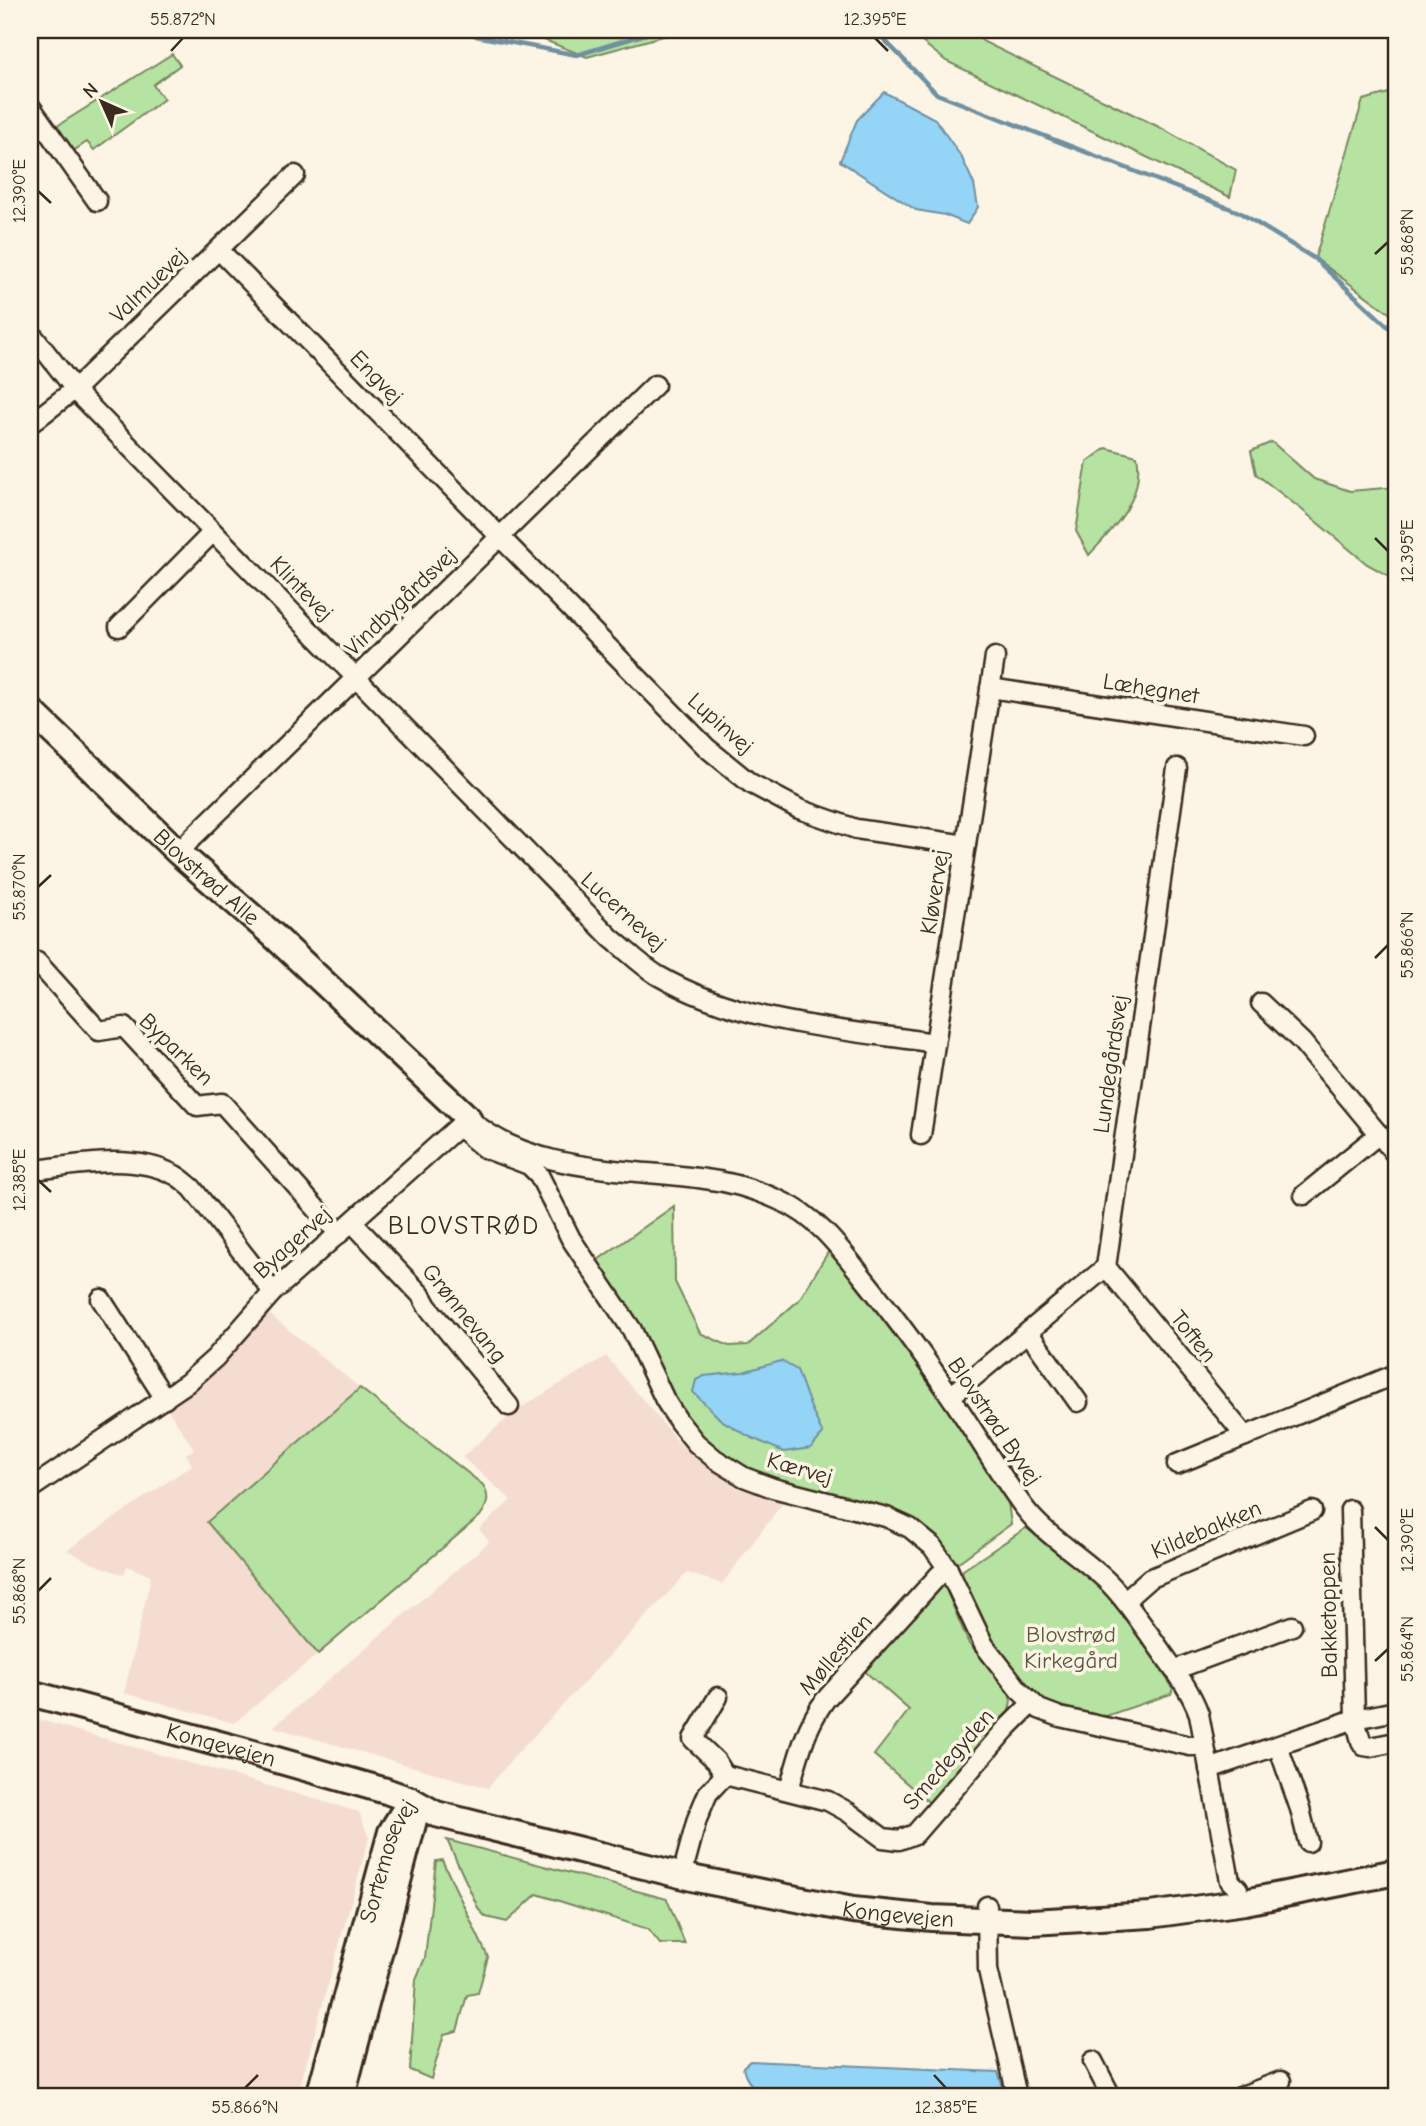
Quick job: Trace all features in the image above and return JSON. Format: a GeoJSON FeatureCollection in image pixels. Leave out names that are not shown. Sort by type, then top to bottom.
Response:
{"type":"FeatureCollection","features":[{"type":"Feature","properties":{"kind":"main road","name":"Blovstrød Alle"},"geometry":{"type":"LineString","coordinates":[[30,710],[179,853],[291,951],[386,1042],[424,1089],[463,1112]]}},
{"type":"Feature","properties":{"kind":"main road","name":"Kongevejen"},"geometry":{"type":"LineString","coordinates":[[30,1693],[242,1750],[411,1800],[436,1814],[696,1879],[853,1910],[987,1913],[1148,1901],[1238,1889],[1396,1857]]}},
{"type":"Feature","properties":{"kind":"main road","name":"Kongevejen"},"geometry":{"type":"LineString","coordinates":[[411,1800],[438,1801],[790,1885],[931,1903],[1032,1922],[1099,1920],[1245,1902],[1396,1872]]}},
{"type":"Feature","properties":{"kind":"main road","name":"Sortemosevej"},"geometry":{"type":"LineString","coordinates":[[342,2096],[340,2062],[391,1832],[411,1800]]}},
{"type":"Feature","properties":{"kind":"main road","name":"Sortemosevej"},"geometry":{"type":"LineString","coordinates":[[318,2096],[340,2062]]}},
{"type":"Feature","properties":{"kind":"street"},"geometry":{"type":"LineString","coordinates":[[30,106],[97,201]]}},
{"type":"Feature","properties":{"kind":"street","name":"Valmuevej"},"geometry":{"type":"LineString","coordinates":[[30,424],[74,390],[295,175]]}},
{"type":"Feature","properties":{"kind":"street","name":"Engvej"},"geometry":{"type":"LineString","coordinates":[[219,250],[500,538]]}},
{"type":"Feature","properties":{"kind":"street","name":"Klintevej"},"geometry":{"type":"LineString","coordinates":[[30,332],[74,390],[356,678]]}},
{"type":"Feature","properties":{"kind":"street","name":"Vindbygårdsvej"},"geometry":{"type":"LineString","coordinates":[[179,853],[655,385]]}},
{"type":"Feature","properties":{"kind":"street"},"geometry":{"type":"LineString","coordinates":[[118,627],[214,532]]}},
{"type":"Feature","properties":{"kind":"street","name":"Lupinvej"},"geometry":{"type":"LineString","coordinates":[[500,538],[707,748],[750,783],[799,809],[856,829],[966,845]]}},
{"type":"Feature","properties":{"kind":"street","name":"Kløvervej"},"geometry":{"type":"LineString","coordinates":[[920,1135],[995,657]]}},
{"type":"Feature","properties":{"kind":"street","name":"Lucernevej"},"geometry":{"type":"LineString","coordinates":[[356,678],[611,939],[656,974],[711,1001],[767,1018],[935,1043]]}},
{"type":"Feature","properties":{"kind":"street","name":"Læhegnet"},"geometry":{"type":"LineString","coordinates":[[990,688],[1304,736]]}},
{"type":"Feature","properties":{"kind":"street","name":"Lundegårdsvej"},"geometry":{"type":"LineString","coordinates":[[1106,1267],[1177,768]]}},
{"type":"Feature","properties":{"kind":"street","name":"Byparken"},"geometry":{"type":"LineString","coordinates":[[37,962],[99,1031],[124,1027],[197,1106],[222,1103],[345,1228]]}},
{"type":"Feature","properties":{"kind":"street"},"geometry":{"type":"LineString","coordinates":[[1261,1003],[1301,1042],[1396,1154]]}},
{"type":"Feature","properties":{"kind":"street"},"geometry":{"type":"LineString","coordinates":[[463,1112],[484,1148],[528,1165],[539,1175],[549,1158]]}},
{"type":"Feature","properties":{"kind":"street","name":"Byagervej"},"geometry":{"type":"LineString","coordinates":[[30,1489],[187,1383],[215,1358],[273,1292],[345,1228],[463,1112]]}},
{"type":"Feature","properties":{"kind":"street","name":"Blovstrød Byvej"},"geometry":{"type":"LineString","coordinates":[[463,1112],[496,1140],[549,1158],[599,1168],[707,1179],[753,1189],[784,1202],[832,1239],[892,1313],[951,1396],[1023,1506],[1051,1536],[1105,1580],[1126,1602],[1193,1696],[1199,1714],[1230,1881],[1238,1889]]}},
{"type":"Feature","properties":{"kind":"street"},"geometry":{"type":"LineString","coordinates":[[1304,1195],[1379,1134]]}},
{"type":"Feature","properties":{"kind":"street"},"geometry":{"type":"LineString","coordinates":[[30,1171],[108,1161],[150,1166],[176,1175],[192,1188],[273,1292]]}},
{"type":"Feature","properties":{"kind":"street","name":"Kærvej"},"geometry":{"type":"LineString","coordinates":[[539,1175],[571,1239],[632,1330],[665,1400],[696,1443],[744,1477],[773,1488],[886,1517],[910,1528],[932,1546],[948,1569],[984,1645],[1031,1704],[1039,1709],[1055,1716],[1096,1726],[1204,1746]]}},
{"type":"Feature","properties":{"kind":"street","name":"Grønnevang"},"geometry":{"type":"LineString","coordinates":[[345,1228],[421,1295],[427,1306],[509,1406]]}},
{"type":"Feature","properties":{"kind":"street"},"geometry":{"type":"LineString","coordinates":[[951,1396],[1106,1267]]}},
{"type":"Feature","properties":{"kind":"street","name":"Toften"},"geometry":{"type":"LineString","coordinates":[[1106,1267],[1245,1436]]}},
{"type":"Feature","properties":{"kind":"street"},"geometry":{"type":"LineString","coordinates":[[101,1299],[164,1399]]}},
{"type":"Feature","properties":{"kind":"street"},"geometry":{"type":"LineString","coordinates":[[1028,1332],[1077,1402]]}},
{"type":"Feature","properties":{"kind":"street"},"geometry":{"type":"LineString","coordinates":[[1177,1464],[1396,1374]]}},
{"type":"Feature","properties":{"kind":"street","name":"Bakketoppen"},"geometry":{"type":"LineString","coordinates":[[1350,1510],[1355,1719],[1364,1746],[1396,1742]]}},
{"type":"Feature","properties":{"kind":"street","name":"Kildebakken"},"geometry":{"type":"LineString","coordinates":[[1126,1602],[1149,1579],[1312,1511]]}},
{"type":"Feature","properties":{"kind":"street","name":"Møllestien"},"geometry":{"type":"LineString","coordinates":[[789,1790],[806,1733],[825,1700],[939,1575],[948,1569]]}},
{"type":"Feature","properties":{"kind":"street"},"geometry":{"type":"LineString","coordinates":[[1174,1670],[1292,1626]]}},
{"type":"Feature","properties":{"kind":"street"},"geometry":{"type":"LineString","coordinates":[[718,1698],[693,1739],[716,1761],[725,1775],[789,1790]]}},
{"type":"Feature","properties":{"kind":"street","name":"Smedegyden"},"geometry":{"type":"LineString","coordinates":[[789,1790],[828,1801],[883,1838],[899,1840],[915,1834],[1031,1704]]}},
{"type":"Feature","properties":{"kind":"street"},"geometry":{"type":"LineString","coordinates":[[1209,1769],[1355,1719],[1396,1712]]}},
{"type":"Feature","properties":{"kind":"street"},"geometry":{"type":"LineString","coordinates":[[1278,1746],[1300,1809],[1308,1842]]}},
{"type":"Feature","properties":{"kind":"street"},"geometry":{"type":"LineString","coordinates":[[686,1860],[697,1819],[708,1793],[725,1775]]}},
{"type":"Feature","properties":{"kind":"street"},"geometry":{"type":"LineString","coordinates":[[987,1913],[988,1970],[1017,2096]]}},
{"type":"Feature","properties":{"kind":"street"},"geometry":{"type":"LineString","coordinates":[[1093,2061],[1111,2096]]}},
{"type":"Feature","properties":{"kind":"street"},"geometry":{"type":"LineString","coordinates":[[1242,2096],[1281,2081]]}},
{"type":"Feature","properties":{"kind":"shaded area"},"geometry":{"type":"Polygon","coordinates":[[[268,1313],[360,1388],[207,1522],[318,1654],[234,1723],[124,1693],[151,1576],[127,1566],[124,1575],[91,1563],[67,1550],[192,1465],[186,1454],[194,1449],[168,1410],[223,1365],[268,1313]]]}},
{"type":"Feature","properties":{"kind":"shaded area"},"geometry":{"type":"Polygon","coordinates":[[[606,1356],[680,1444],[702,1463],[736,1487],[782,1504],[722,1584],[687,1573],[488,1788],[273,1727],[489,1542],[479,1529],[511,1500],[462,1457],[517,1410],[606,1356]]]}},
{"type":"Feature","properties":{"kind":"shaded area"},"geometry":{"type":"Polygon","coordinates":[[[30,1717],[359,1812],[369,1838],[297,2096],[30,2096],[30,1717]]]}},
{"type":"Feature","properties":{"kind":"green space"},"geometry":{"type":"Polygon","coordinates":[[[519,30],[685,30],[587,57],[519,30]]]}},
{"type":"Feature","properties":{"kind":"green space"},"geometry":{"type":"Polygon","coordinates":[[[907,30],[969,30],[984,42],[1159,127],[1236,170],[1230,197],[946,61],[907,30]]]}},
{"type":"Feature","properties":{"kind":"green space"},"geometry":{"type":"Polygon","coordinates":[[[172,54],[180,65],[153,85],[164,99],[94,150],[87,142],[73,151],[57,126],[172,54]]]}},
{"type":"Feature","properties":{"kind":"green space"},"geometry":{"type":"Polygon","coordinates":[[[1396,91],[1396,318],[1315,258],[1363,100],[1396,91]]]}},
{"type":"Feature","properties":{"kind":"green space"},"geometry":{"type":"Polygon","coordinates":[[[1272,442],[1314,479],[1350,491],[1396,487],[1396,580],[1367,564],[1256,474],[1251,451],[1272,442]]]}},
{"type":"Feature","properties":{"kind":"green space"},"geometry":{"type":"Polygon","coordinates":[[[1106,448],[1137,456],[1137,485],[1126,511],[1089,555],[1076,531],[1087,462],[1106,448]]]}},
{"type":"Feature","properties":{"kind":"green space"},"geometry":{"type":"Polygon","coordinates":[[[674,1206],[675,1282],[700,1333],[729,1346],[748,1345],[799,1300],[830,1249],[900,1336],[1007,1495],[1011,1524],[956,1564],[927,1529],[897,1511],[750,1473],[721,1456],[681,1415],[634,1315],[595,1262],[674,1206]]]}},
{"type":"Feature","properties":{"kind":"green space"},"geometry":{"type":"Polygon","coordinates":[[[360,1388],[483,1485],[487,1501],[480,1516],[318,1654],[207,1522],[360,1388]]]}},
{"type":"Feature","properties":{"kind":"green space","name":"Blovstrød Kirkegård"},"geometry":{"type":"Polygon","coordinates":[[[1026,1528],[1090,1575],[1116,1601],[1173,1688],[1171,1694],[1100,1718],[1034,1702],[990,1646],[960,1584],[963,1570],[1026,1528]]]}},
{"type":"Feature","properties":{"kind":"green space"},"geometry":{"type":"Polygon","coordinates":[[[943,1582],[969,1644],[1008,1690],[1011,1701],[1009,1711],[1001,1724],[932,1805],[874,1755],[909,1710],[861,1668],[943,1582]]]}},
{"type":"Feature","properties":{"kind":"green space"},"geometry":{"type":"Polygon","coordinates":[[[447,1840],[667,1899],[685,1944],[660,1944],[648,1929],[537,1894],[507,1922],[486,1917],[479,1910],[447,1840]]]}},
{"type":"Feature","properties":{"kind":"green space"},"geometry":{"type":"Polygon","coordinates":[[[442,1860],[488,1957],[478,1993],[467,1995],[457,2031],[444,2034],[431,2079],[410,2070],[416,1979],[425,1958],[436,1861],[442,1860]]]}},
{"type":"Feature","properties":{"kind":"water"},"geometry":{"type":"Polygon","coordinates":[[[884,92],[935,119],[962,158],[974,184],[978,207],[967,224],[945,215],[916,210],[840,161],[857,120],[884,92]]]}},
{"type":"Feature","properties":{"kind":"water"},"geometry":{"type":"Polygon","coordinates":[[[781,1361],[797,1370],[823,1434],[811,1448],[784,1452],[750,1437],[721,1420],[693,1392],[696,1380],[704,1376],[743,1372],[781,1361]]]}},
{"type":"Feature","properties":{"kind":"water"},"geometry":{"type":"Polygon","coordinates":[[[750,2061],[998,2072],[1006,2096],[769,2096],[748,2081],[743,2067],[750,2061]]]}},
{"type":"Feature","properties":{"kind":"waterway"},"geometry":{"type":"LineString","coordinates":[[468,30],[476,36],[577,55],[659,30]]}},
{"type":"Feature","properties":{"kind":"waterway"},"geometry":{"type":"LineString","coordinates":[[875,30],[937,94],[1239,212],[1315,259],[1396,334]]}},
{"type":"Feature","properties":{"kind":"district","name":"BLOVSTRØD"},"geometry":{"type":"Point","coordinates":[464,1225]}}]}
